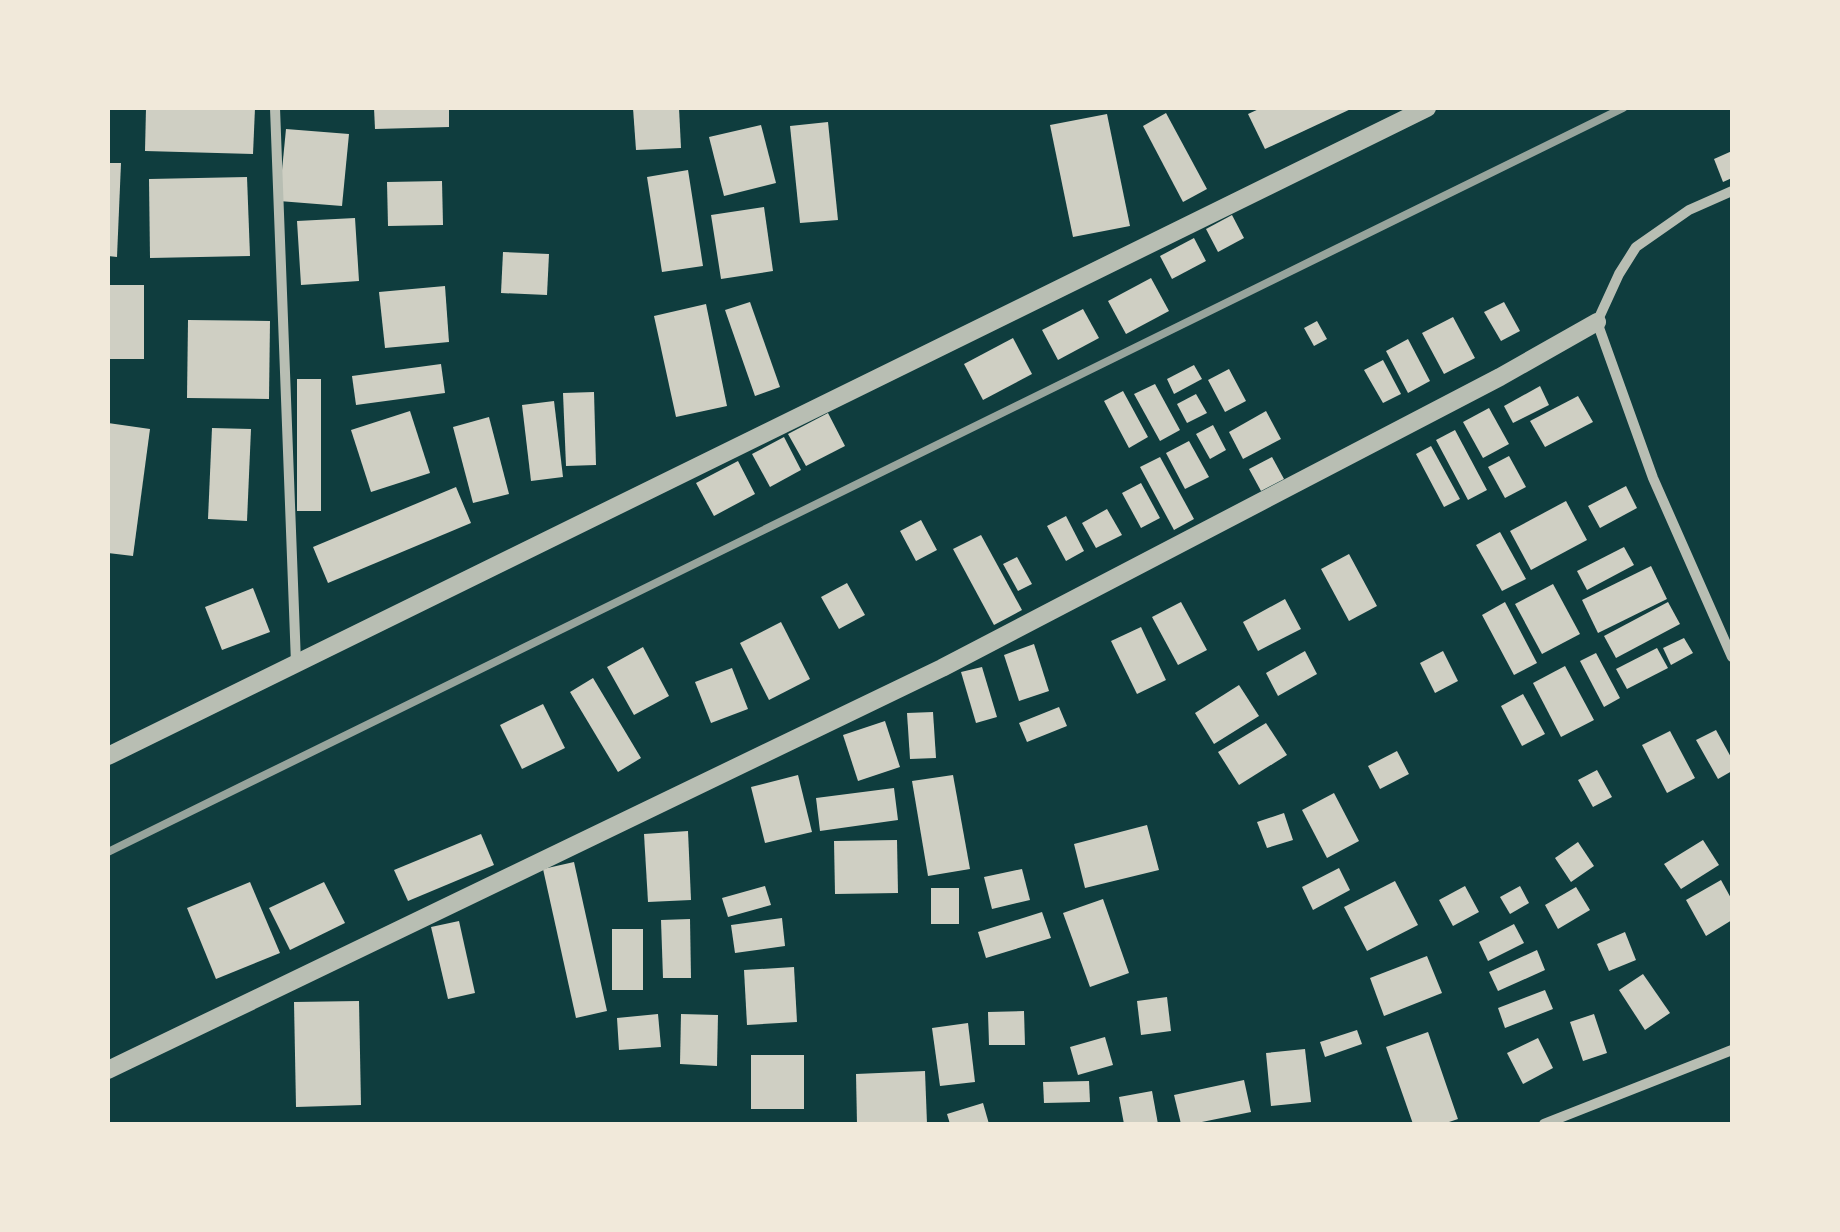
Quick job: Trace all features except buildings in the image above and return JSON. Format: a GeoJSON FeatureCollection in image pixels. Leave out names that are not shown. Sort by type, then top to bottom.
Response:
{"type":"FeatureCollection","features":[{"type":"Feature","properties":{"kind":"street"},"geometry":{"type":"LineString","coordinates":[[275,108],[296,664]]}},
{"type":"Feature","properties":{"kind":"street"},"geometry":{"type":"LineString","coordinates":[[108,756],[1427,108]]}},
{"type":"Feature","properties":{"kind":"street"},"geometry":{"type":"LineString","coordinates":[[108,1070],[942,668],[1500,378],[1597,322],[1636,247],[1689,210],[1732,191]]}},
{"type":"Feature","properties":{"kind":"street"},"geometry":{"type":"LineString","coordinates":[[1597,322],[1654,478],[1732,658]]}},
{"type":"Feature","properties":{"kind":"street"},"geometry":{"type":"LineString","coordinates":[[1544,1124],[1732,1050]]}},
{"type":"Feature","properties":{"kind":"railway"},"geometry":{"type":"LineString","coordinates":[[108,852],[1623,108]]}}]}
